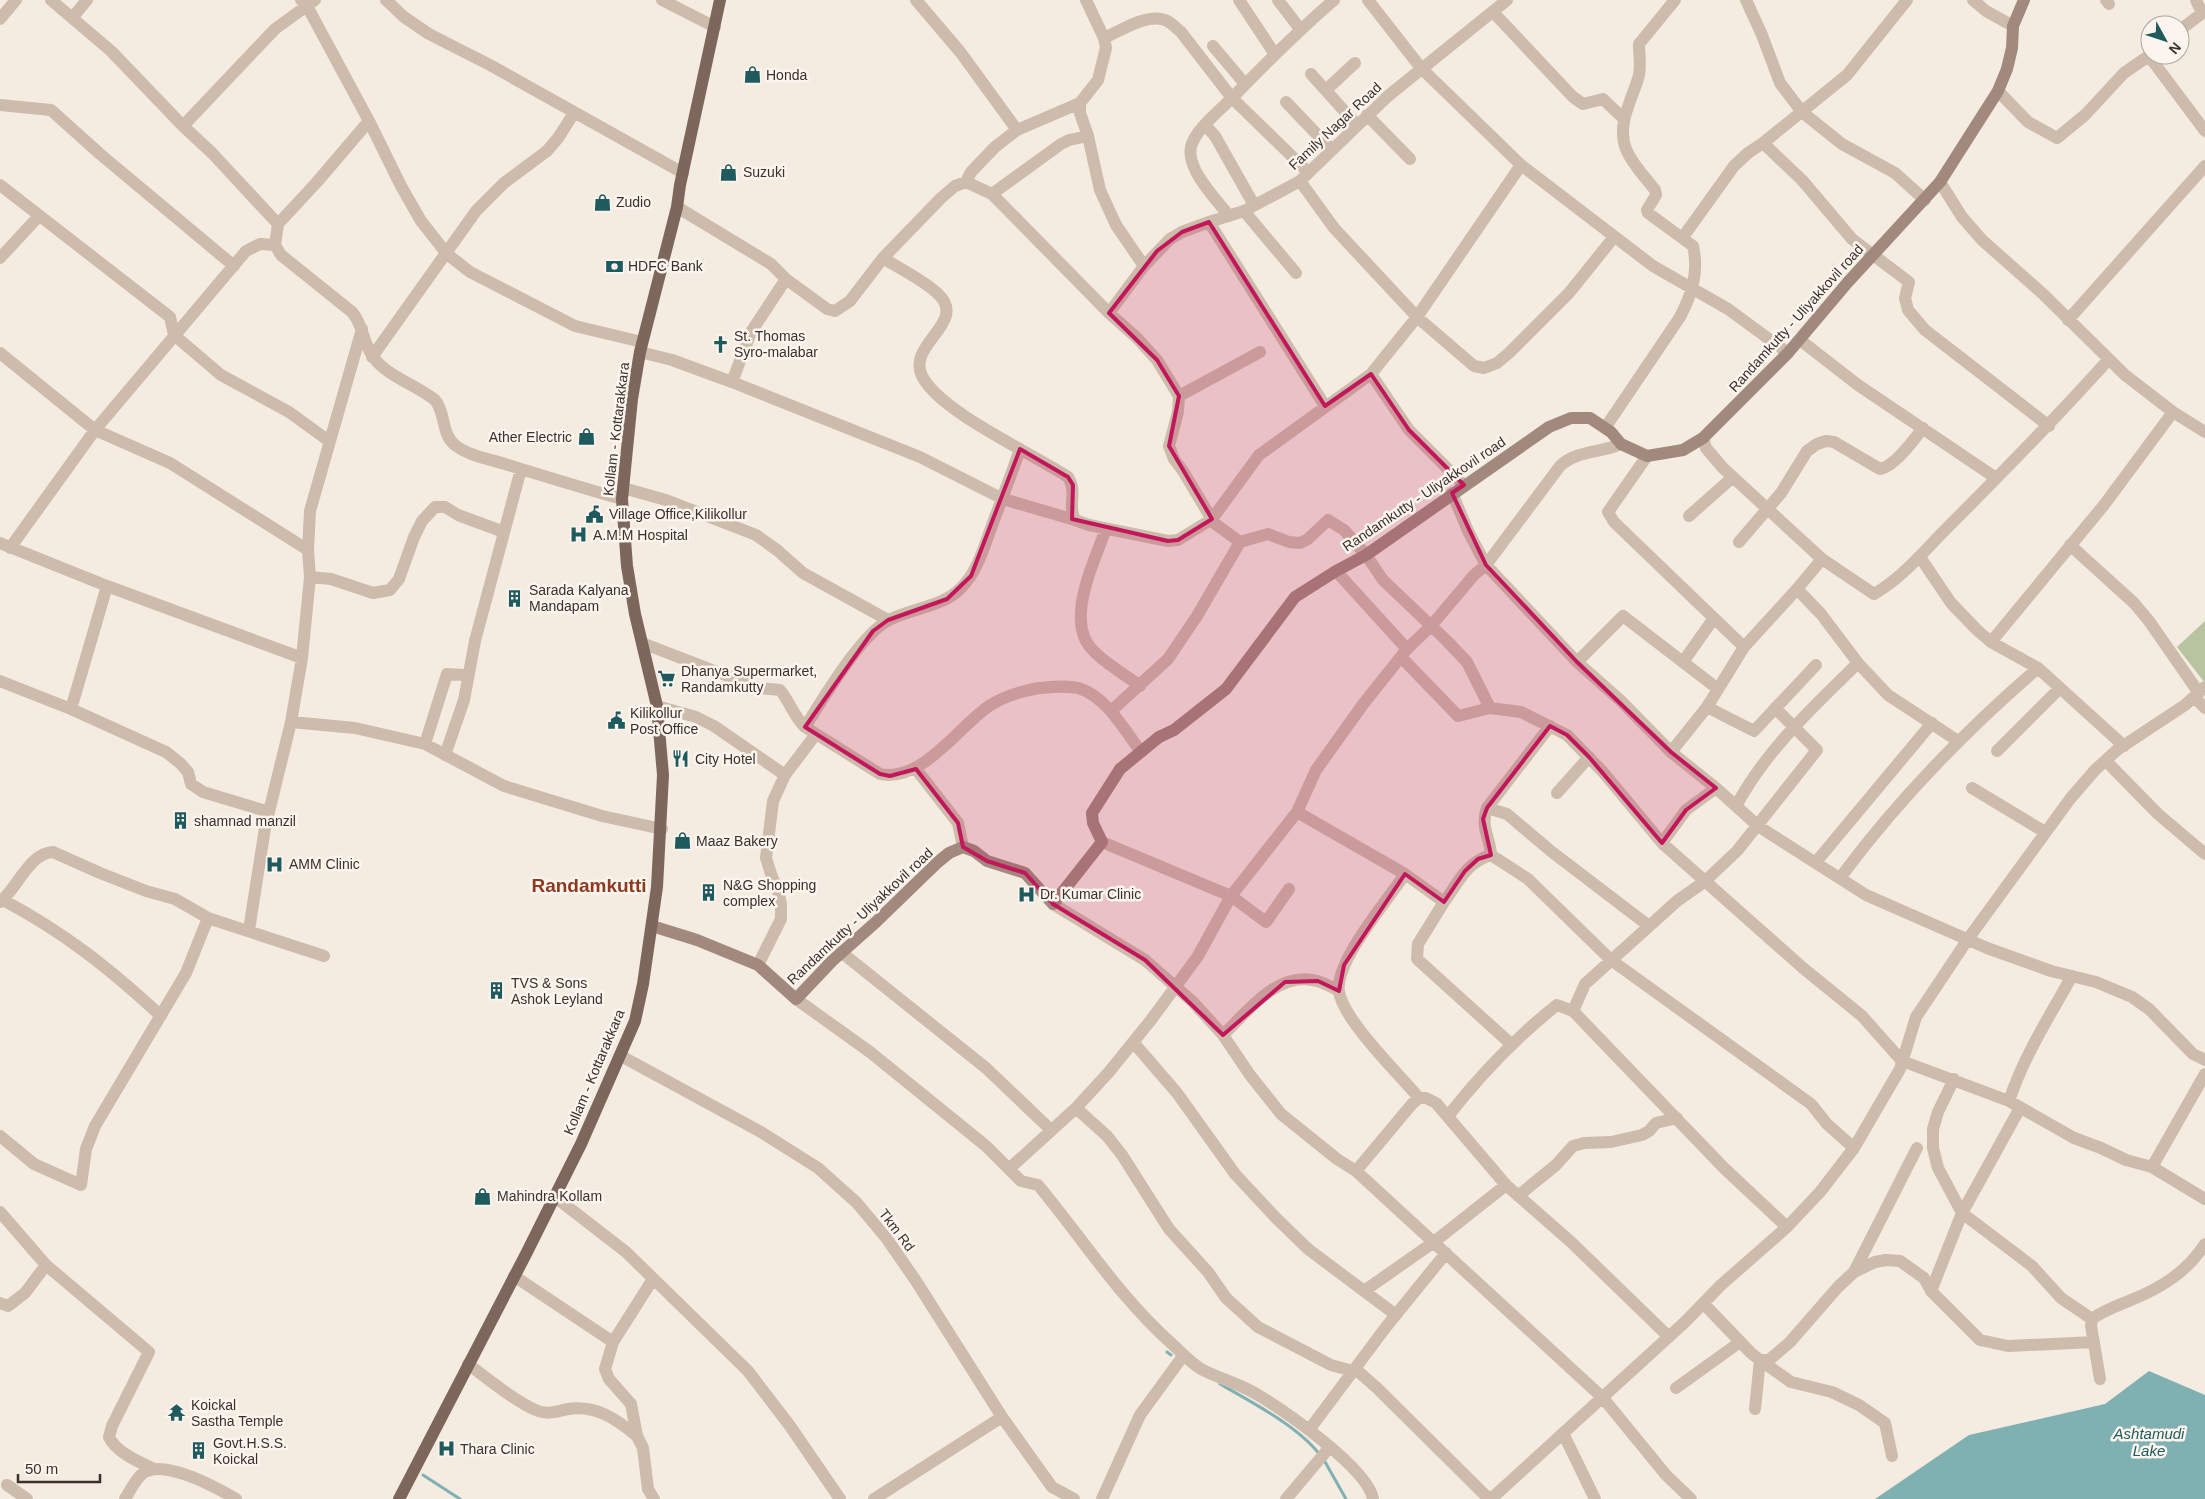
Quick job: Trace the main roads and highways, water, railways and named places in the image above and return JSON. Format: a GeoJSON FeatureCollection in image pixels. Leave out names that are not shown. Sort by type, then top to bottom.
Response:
{"type":"FeatureCollection","features":[{"type":"Feature","properties":{"kind":"main road","name":"Kollam - Kottarakkara"},"geometry":{"type":"LineString","coordinates":[[399,1499],[554,1197],[621,1056],[635,1021],[644,984],[662,829],[663,775],[657,706],[642,644],[627,566],[622,494],[632,399],[641,347],[677,207],[720,0]]}},
{"type":"Feature","properties":{"kind":"water","name":"Ashtamudi Lake"},"geometry":{"type":"Polygon","coordinates":[[[2149,1371],[2205,1395],[2205,1499],[1875,1499],[1969,1435],[2105,1404],[2149,1371]]]}},
{"type":"Feature","properties":{"kind":"waterway"},"geometry":{"type":"LineString","coordinates":[[1167,1352],[1171,1355]]}},
{"type":"Feature","properties":{"kind":"waterway"},"geometry":{"type":"LineString","coordinates":[[1220,1384],[1300,1434],[1320,1455]]}},
{"type":"Feature","properties":{"kind":"waterway"},"geometry":{"type":"LineString","coordinates":[[1324,1460],[1346,1499]]}},
{"type":"Feature","properties":{"kind":"waterway"},"geometry":{"type":"LineString","coordinates":[[423,1475],[460,1499]]}},
{"type":"Feature","properties":{"kind":"place","name":"Honda"},"geometry":{"type":"Point","coordinates":[752,75]}},
{"type":"Feature","properties":{"kind":"place","name":"Suzuki"},"geometry":{"type":"Point","coordinates":[729,172]}},
{"type":"Feature","properties":{"kind":"place","name":"Zudio"},"geometry":{"type":"Point","coordinates":[602,202]}},
{"type":"Feature","properties":{"kind":"place","name":"HDFC Bank"},"geometry":{"type":"Point","coordinates":[614,266]}},
{"type":"Feature","properties":{"kind":"place","name":"St. Thomas Syro-malabar"},"geometry":{"type":"Point","coordinates":[720,344]}},
{"type":"Feature","properties":{"kind":"place","name":"Ather Electric"},"geometry":{"type":"Point","coordinates":[586,437]}},
{"type":"Feature","properties":{"kind":"place","name":"Village Office,Kilikollur"},"geometry":{"type":"Point","coordinates":[595,514]}},
{"type":"Feature","properties":{"kind":"place","name":"A.M.M Hospital"},"geometry":{"type":"Point","coordinates":[579,535]}},
{"type":"Feature","properties":{"kind":"place","name":"Sarada Kalyana Mandapam"},"geometry":{"type":"Point","coordinates":[515,598]}},
{"type":"Feature","properties":{"kind":"place","name":"Dhanya Supermarket, Randamkutty"},"geometry":{"type":"Point","coordinates":[667,679]}},
{"type":"Feature","properties":{"kind":"place","name":"Kilikollur Post Office"},"geometry":{"type":"Point","coordinates":[616,721]}},
{"type":"Feature","properties":{"kind":"place","name":"City Hotel"},"geometry":{"type":"Point","coordinates":[681,759]}},
{"type":"Feature","properties":{"kind":"place","name":"shamnad manzil"},"geometry":{"type":"Point","coordinates":[180,821]}},
{"type":"Feature","properties":{"kind":"place","name":"Maaz Bakery"},"geometry":{"type":"Point","coordinates":[682,841]}},
{"type":"Feature","properties":{"kind":"place","name":"AMM Clinic"},"geometry":{"type":"Point","coordinates":[275,864]}},
{"type":"Feature","properties":{"kind":"place","name":"N&G Shopping complex"},"geometry":{"type":"Point","coordinates":[709,893]}},
{"type":"Feature","properties":{"kind":"place","name":"Dr. Kumar Clinic"},"geometry":{"type":"Point","coordinates":[1026,894]}},
{"type":"Feature","properties":{"kind":"place","name":"TVS & Sons Ashok Leyland"},"geometry":{"type":"Point","coordinates":[497,991]}},
{"type":"Feature","properties":{"kind":"place","name":"Mahindra Kollam"},"geometry":{"type":"Point","coordinates":[483,1196]}},
{"type":"Feature","properties":{"kind":"place","name":"Koickal Sastha Temple"},"geometry":{"type":"Point","coordinates":[177,1413]}},
{"type":"Feature","properties":{"kind":"place","name":"Thara Clinic"},"geometry":{"type":"Point","coordinates":[446,1449]}},
{"type":"Feature","properties":{"kind":"place","name":"Govt.H.S.S. Koickal"},"geometry":{"type":"Point","coordinates":[199,1451]}},
{"type":"Feature","properties":{"kind":"district","name":"Randamkutti"},"geometry":{"type":"Point","coordinates":[589,885]}}]}
